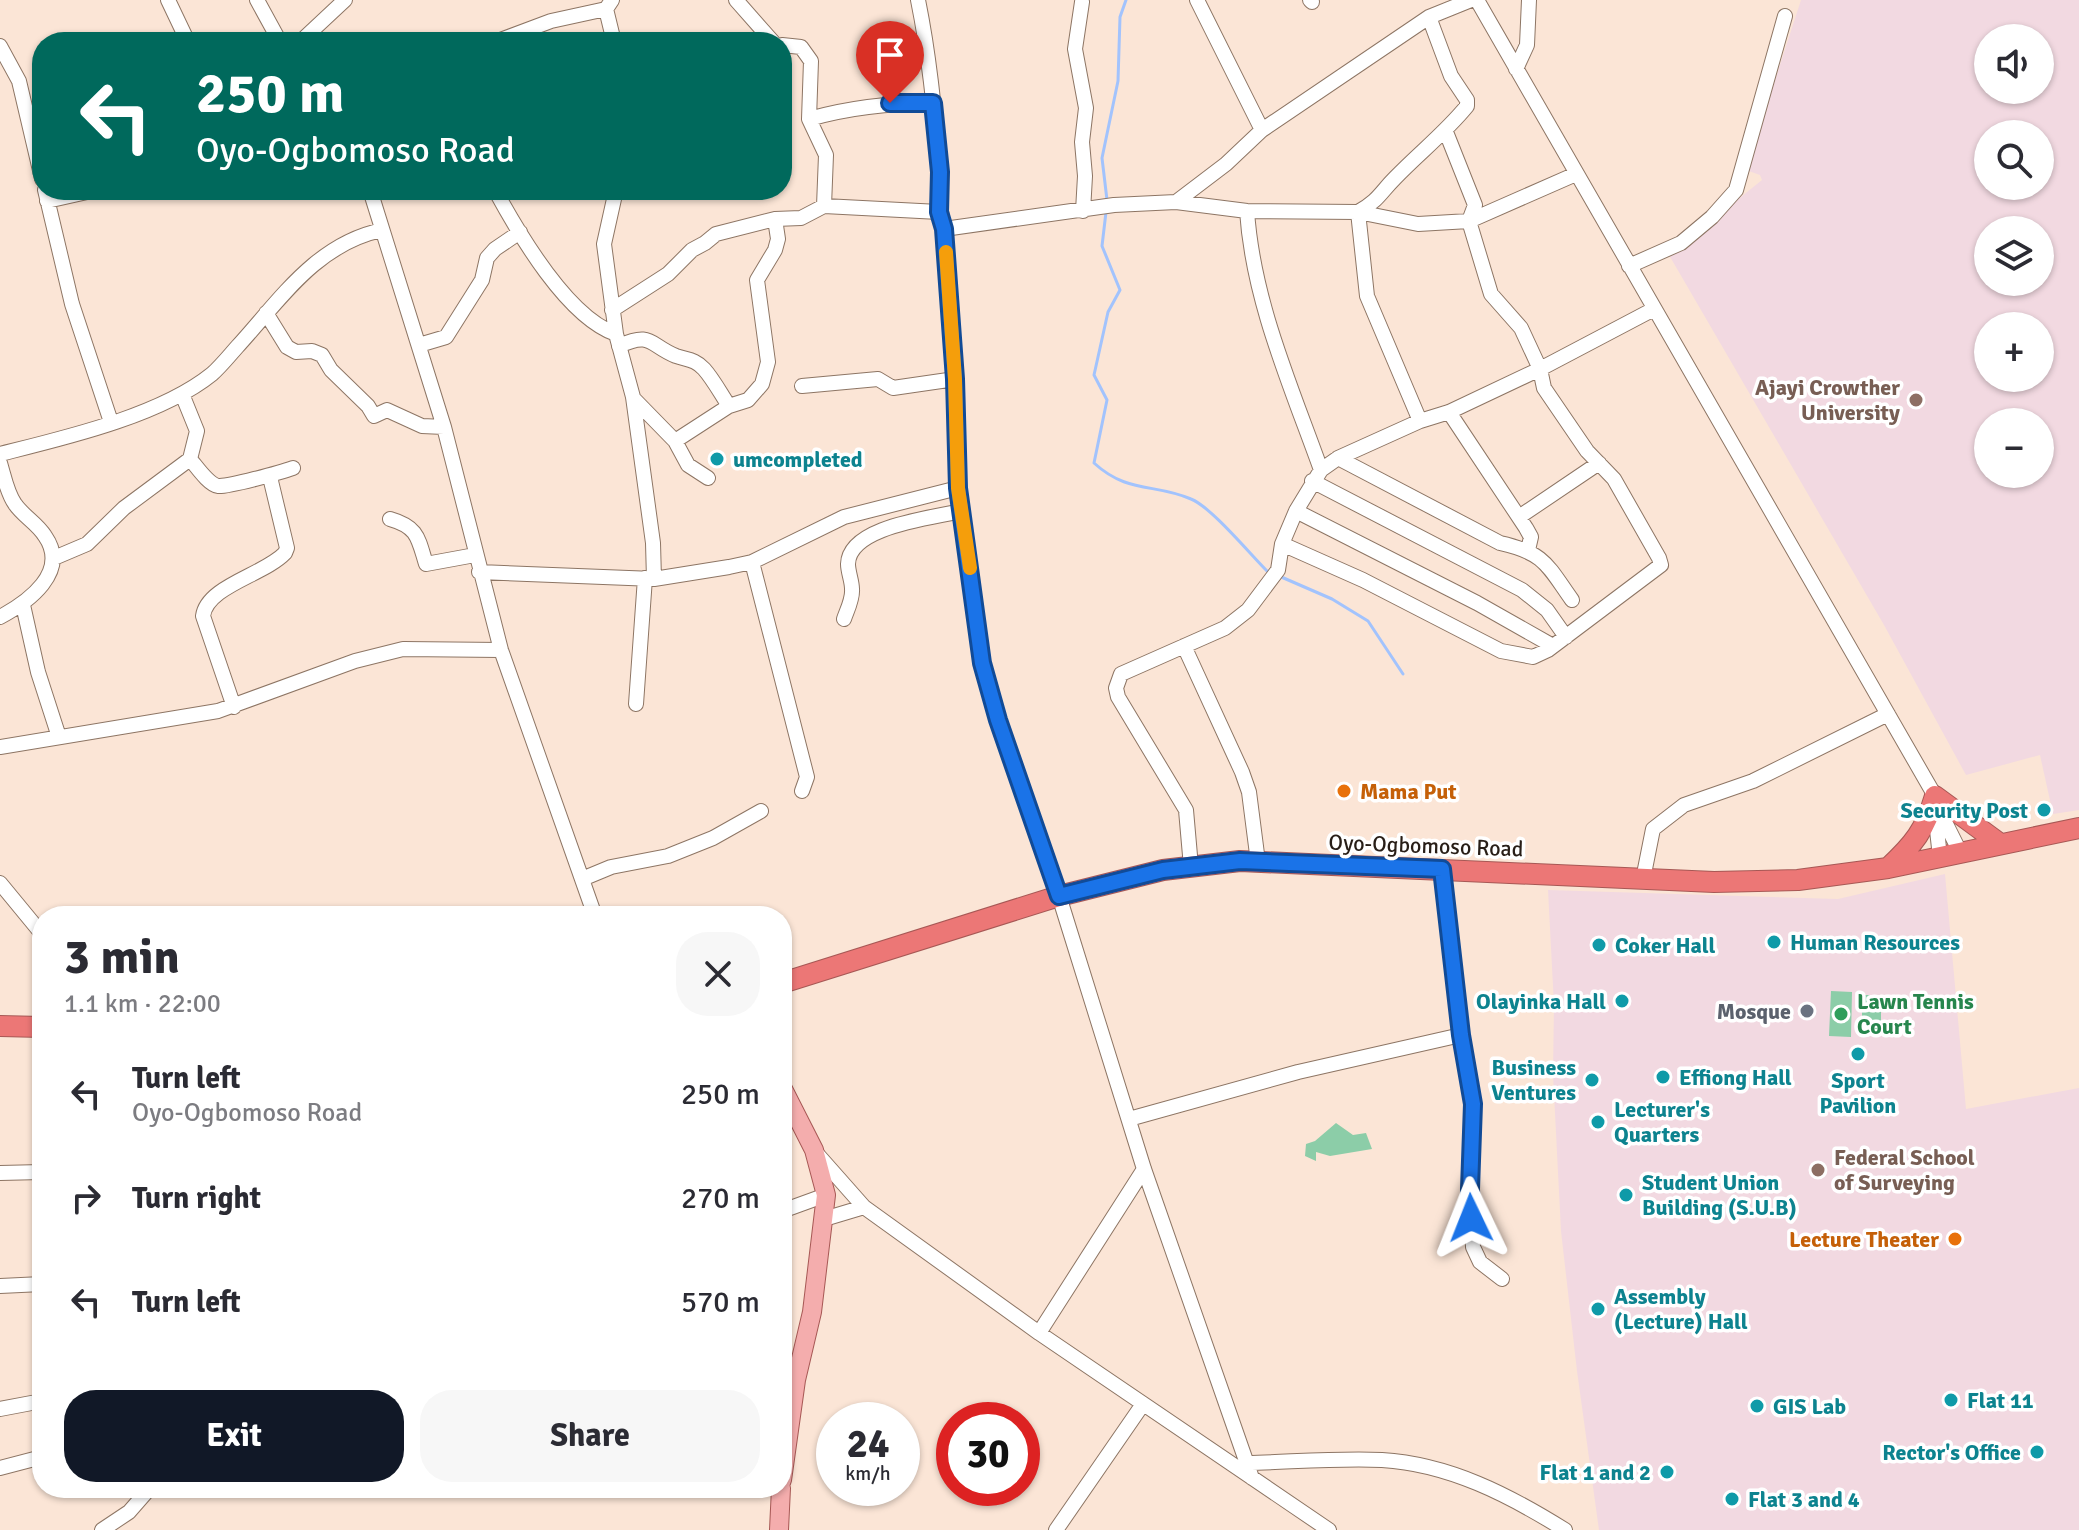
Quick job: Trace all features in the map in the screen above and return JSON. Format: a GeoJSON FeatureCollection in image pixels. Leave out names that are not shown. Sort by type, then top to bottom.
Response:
{"type":"FeatureCollection","features":[{"type":"Feature","properties":{"kind":"highway"},"geometry":{"type":"LineString","coordinates":[[1888,868],[1912,846],[1937,803],[1999,843]]}},
{"type":"Feature","properties":{"kind":"highway","name":"Oyo-Ogbomoso Road"},"geometry":{"type":"LineString","coordinates":[[792,980],[1059,896],[1163,870],[1240,861],[1714,882],[1798,880],[1888,868],[2079,828]]}},
{"type":"Feature","properties":{"kind":"highway"},"geometry":{"type":"LineString","coordinates":[[0,1026],[32,1027]]}},
{"type":"Feature","properties":{"kind":"main road"},"geometry":{"type":"LineString","coordinates":[[792,1107],[814,1150],[826,1195],[812,1312],[792,1409]]}},
{"type":"Feature","properties":{"kind":"main road"},"geometry":{"type":"LineString","coordinates":[[779,1530],[781,1498]]}},
{"type":"Feature","properties":{"kind":"street"},"geometry":{"type":"LineString","coordinates":[[168,0],[183,32]]}},
{"type":"Feature","properties":{"kind":"street"},"geometry":{"type":"LineString","coordinates":[[257,0],[275,32]]}},
{"type":"Feature","properties":{"kind":"street"},"geometry":{"type":"LineString","coordinates":[[311,32],[345,0]]}},
{"type":"Feature","properties":{"kind":"street"},"geometry":{"type":"LineString","coordinates":[[737,0],[764,32]]}},
{"type":"Feature","properties":{"kind":"street"},"geometry":{"type":"LineString","coordinates":[[918,0],[929,51],[940,172],[939,212],[944,229],[955,379],[958,488],[982,663],[1144,1169],[1249,1470]]}},
{"type":"Feature","properties":{"kind":"street"},"geometry":{"type":"LineString","coordinates":[[1197,0],[1262,130]]}},
{"type":"Feature","properties":{"kind":"street"},"geometry":{"type":"LineString","coordinates":[[1176,202],[1226,164],[1262,130],[1429,17],[1474,0],[1888,714],[1937,803],[1936,821],[1950,854]]}},
{"type":"Feature","properties":{"kind":"street"},"geometry":{"type":"LineString","coordinates":[[1516,69],[1527,45],[1529,0]]}},
{"type":"Feature","properties":{"kind":"street"},"geometry":{"type":"LineString","coordinates":[[1082,2],[1075,49],[1086,108],[1082,142],[1085,176],[1083,211]]}},
{"type":"Feature","properties":{"kind":"street"},"geometry":{"type":"LineString","coordinates":[[522,32],[609,5],[613,32]]}},
{"type":"Feature","properties":{"kind":"street"},"geometry":{"type":"LineString","coordinates":[[1629,266],[1681,243],[1712,217],[1736,190],[1785,16]]}},
{"type":"Feature","properties":{"kind":"street"},"geometry":{"type":"LineString","coordinates":[[1358,212],[1377,202],[1392,180],[1446,132],[1468,103],[1451,76],[1429,17]]}},
{"type":"Feature","properties":{"kind":"street"},"geometry":{"type":"LineString","coordinates":[[0,46],[19,81],[32,136]]}},
{"type":"Feature","properties":{"kind":"street"},"geometry":{"type":"LineString","coordinates":[[792,46],[801,47],[811,61],[809,119],[826,155],[824,206]]}},
{"type":"Feature","properties":{"kind":"street"},"geometry":{"type":"LineString","coordinates":[[809,119],[863,106],[933,103]]}},
{"type":"Feature","properties":{"kind":"street"},"geometry":{"type":"LineString","coordinates":[[1282,544],[1363,580],[1501,651],[1533,657],[1566,637],[1661,565],[1614,479],[1544,388],[1540,369],[1521,328],[1491,294],[1469,221],[1475,205],[1446,132]]}},
{"type":"Feature","properties":{"kind":"street"},"geometry":{"type":"LineString","coordinates":[[944,229],[1107,206],[1176,202],[1247,211],[1358,212],[1418,224],[1469,221],[1576,174]]}},
{"type":"Feature","properties":{"kind":"street"},"geometry":{"type":"LineString","coordinates":[[47,200],[72,304],[111,422]]}},
{"type":"Feature","properties":{"kind":"street"},"geometry":{"type":"LineString","coordinates":[[373,200],[444,427],[501,650],[591,906]]}},
{"type":"Feature","properties":{"kind":"street"},"geometry":{"type":"LineString","coordinates":[[501,200],[560,290],[598,326],[617,340],[654,342],[678,357],[689,358],[706,371],[729,406]]}},
{"type":"Feature","properties":{"kind":"street"},"geometry":{"type":"LineString","coordinates":[[614,200],[604,244],[617,340],[633,397],[653,543],[636,704]]}},
{"type":"Feature","properties":{"kind":"street"},"geometry":{"type":"LineString","coordinates":[[612,310],[668,274],[692,250],[716,234],[775,219],[801,218],[824,206],[939,212]]}},
{"type":"Feature","properties":{"kind":"street"},"geometry":{"type":"LineString","coordinates":[[1247,211],[1255,274],[1317,476],[1529,595],[1547,610],[1566,637]]}},
{"type":"Feature","properties":{"kind":"street"},"geometry":{"type":"LineString","coordinates":[[1358,212],[1367,296],[1420,421]]}},
{"type":"Feature","properties":{"kind":"street"},"geometry":{"type":"LineString","coordinates":[[675,441],[729,406],[754,395],[762,384],[767,369],[757,280],[775,250],[778,239],[775,219]]}},
{"type":"Feature","properties":{"kind":"street"},"geometry":{"type":"LineString","coordinates":[[0,454],[111,422],[182,394],[213,373],[298,278],[327,252],[358,235],[382,230]]}},
{"type":"Feature","properties":{"kind":"street"},"geometry":{"type":"LineString","coordinates":[[419,345],[446,337],[482,280],[487,258],[520,232]]}},
{"type":"Feature","properties":{"kind":"street"},"geometry":{"type":"LineString","coordinates":[[1191,867],[1186,810],[1118,697],[1116,688],[1121,674],[1225,628],[1248,610],[1275,576],[1282,544],[1296,511],[1317,476],[1338,458],[1420,421],[1449,412],[1540,369],[1654,309]]}},
{"type":"Feature","properties":{"kind":"street"},"geometry":{"type":"LineString","coordinates":[[266,313],[287,347],[296,352],[312,351],[322,355],[331,370],[368,406],[374,416],[387,410],[422,426],[444,427]]}},
{"type":"Feature","properties":{"kind":"street"},"geometry":{"type":"LineString","coordinates":[[802,386],[878,379],[893,388],[955,379]]}},
{"type":"Feature","properties":{"kind":"street"},"geometry":{"type":"LineString","coordinates":[[54,558],[87,544],[124,508],[190,459],[197,431],[182,394]]}},
{"type":"Feature","properties":{"kind":"street"},"geometry":{"type":"LineString","coordinates":[[633,397],[675,441],[688,465],[708,478]]}},
{"type":"Feature","properties":{"kind":"street"},"geometry":{"type":"LineString","coordinates":[[1449,412],[1531,537],[1528,550]]}},
{"type":"Feature","properties":{"kind":"street"},"geometry":{"type":"LineString","coordinates":[[1338,458],[1500,543],[1528,550],[1542,559],[1572,600]]}},
{"type":"Feature","properties":{"kind":"street"},"geometry":{"type":"LineString","coordinates":[[190,459],[216,485],[264,475],[270,477],[293,468]]}},
{"type":"Feature","properties":{"kind":"street"},"geometry":{"type":"LineString","coordinates":[[0,463],[13,503],[48,539],[54,558],[48,576],[35,595],[0,617]]}},
{"type":"Feature","properties":{"kind":"street"},"geometry":{"type":"LineString","coordinates":[[1519,517],[1599,463]]}},
{"type":"Feature","properties":{"kind":"street"},"geometry":{"type":"LineString","coordinates":[[234,707],[203,616],[204,606],[212,597],[245,580],[285,553],[287,548],[270,477]]}},
{"type":"Feature","properties":{"kind":"street"},"geometry":{"type":"LineString","coordinates":[[479,572],[649,578],[752,562],[844,517],[958,488]]}},
{"type":"Feature","properties":{"kind":"street"},"geometry":{"type":"LineString","coordinates":[[844,619],[853,593],[848,565],[851,553],[859,542],[907,522],[961,511]]}},
{"type":"Feature","properties":{"kind":"street"},"geometry":{"type":"LineString","coordinates":[[1296,511],[1477,603],[1553,646]]}},
{"type":"Feature","properties":{"kind":"street"},"geometry":{"type":"LineString","coordinates":[[390,519],[406,524],[417,535],[426,564],[475,555]]}},
{"type":"Feature","properties":{"kind":"street"},"geometry":{"type":"LineString","coordinates":[[752,562],[807,777],[802,791]]}},
{"type":"Feature","properties":{"kind":"street"},"geometry":{"type":"LineString","coordinates":[[23,605],[38,672],[59,737]]}},
{"type":"Feature","properties":{"kind":"street"},"geometry":{"type":"LineString","coordinates":[[1184,646],[1246,782],[1258,862]]}},
{"type":"Feature","properties":{"kind":"street"},"geometry":{"type":"LineString","coordinates":[[0,747],[234,707],[355,661],[403,649],[501,650]]}},
{"type":"Feature","properties":{"kind":"street"},"geometry":{"type":"LineString","coordinates":[[1643,879],[1653,829],[1684,805],[1753,781],[1888,714]]}},
{"type":"Feature","properties":{"kind":"street"},"geometry":{"type":"LineString","coordinates":[[582,879],[611,867],[668,856],[713,838],[761,811]]}},
{"type":"Feature","properties":{"kind":"street"},"geometry":{"type":"LineString","coordinates":[[1442,869],[1461,1035],[1473,1104],[1470,1189],[1473,1247],[1480,1262],[1502,1279]]}},
{"type":"Feature","properties":{"kind":"street"},"geometry":{"type":"LineString","coordinates":[[0,883],[32,922]]}},
{"type":"Feature","properties":{"kind":"street"},"geometry":{"type":"LineString","coordinates":[[1129,1119],[1298,1072],[1461,1035]]}},
{"type":"Feature","properties":{"kind":"street"},"geometry":{"type":"LineString","coordinates":[[814,1150],[864,1207],[1039,1333],[1143,1404],[1249,1470],[1329,1530]]}},
{"type":"Feature","properties":{"kind":"street"},"geometry":{"type":"LineString","coordinates":[[1039,1333],[1144,1169]]}},
{"type":"Feature","properties":{"kind":"street"},"geometry":{"type":"LineString","coordinates":[[0,1173],[32,1172]]}},
{"type":"Feature","properties":{"kind":"street"},"geometry":{"type":"LineString","coordinates":[[792,1207],[826,1195]]}},
{"type":"Feature","properties":{"kind":"street"},"geometry":{"type":"LineString","coordinates":[[824,1219],[864,1207]]}},
{"type":"Feature","properties":{"kind":"street"},"geometry":{"type":"LineString","coordinates":[[0,1286],[32,1284]]}},
{"type":"Feature","properties":{"kind":"street"},"geometry":{"type":"LineString","coordinates":[[0,1409],[32,1403]]}},
{"type":"Feature","properties":{"kind":"street"},"geometry":{"type":"LineString","coordinates":[[1056,1530],[1143,1404]]}},
{"type":"Feature","properties":{"kind":"street"},"geometry":{"type":"LineString","coordinates":[[0,1468],[32,1460]]}},
{"type":"Feature","properties":{"kind":"street"},"geometry":{"type":"LineString","coordinates":[[1249,1470],[1381,1460],[1438,1469],[1521,1503],[1565,1530]]}},
{"type":"Feature","properties":{"kind":"street"},"geometry":{"type":"LineString","coordinates":[[102,1530],[129,1512],[141,1498]]}},
{"type":"Feature","properties":{"kind":"shaded area","name":"Ajayi Crowther University"},"geometry":{"type":"Polygon","coordinates":[[[1801,0],[2079,0],[2079,810],[2053,814],[2040,755],[1966,775],[1884,625],[1669,255],[1762,180],[1760,175],[1746,170],[1801,0]]]}},
{"type":"Feature","properties":{"kind":"shaded area","name":"Federal School of Surveying"},"geometry":{"type":"Polygon","coordinates":[[[1945,874],[1966,1109],[2079,1088],[2079,1530],[1599,1530],[1561,1231],[1548,890],[1838,899],[1945,874]]]}},
{"type":"Feature","properties":{"kind":"green space","name":"Lawn Tennis Court"},"geometry":{"type":"Polygon","coordinates":[[[1831,991],[1852,992],[1851,1037],[1829,1036],[1831,991]]]}},
{"type":"Feature","properties":{"kind":"green space"},"geometry":{"type":"Polygon","coordinates":[[[1862,995],[1881,995],[1881,1032],[1862,1032],[1862,995]]]}},
{"type":"Feature","properties":{"kind":"green space"},"geometry":{"type":"Polygon","coordinates":[[[1336,1123],[1353,1135],[1366,1133],[1372,1149],[1330,1156],[1316,1152],[1316,1161],[1305,1156],[1306,1144],[1315,1141],[1336,1123]]]}},
{"type":"Feature","properties":{"kind":"waterway"},"geometry":{"type":"LineString","coordinates":[[1107,200],[1102,158],[1118,81],[1120,17],[1126,0]]}},
{"type":"Feature","properties":{"kind":"waterway"},"geometry":{"type":"LineString","coordinates":[[1106,212],[1102,246],[1120,290],[1108,312],[1094,375],[1107,400],[1094,463],[1106,473],[1130,484],[1191,499],[1219,521],[1272,573]]}},
{"type":"Feature","properties":{"kind":"waterway"},"geometry":{"type":"LineString","coordinates":[[1279,576],[1332,599],[1368,621],[1403,674]]}},
{"type":"Feature","properties":{"kind":"slow traffic"},"geometry":{"type":"LineString","coordinates":[[946,252],[955,379],[958,488],[970,568]]}},
{"type":"Feature","properties":{"kind":"place","name":"Ajayi Crowther University"},"geometry":{"type":"Point","coordinates":[1916,400]}},
{"type":"Feature","properties":{"kind":"place","name":"umcompleted"},"geometry":{"type":"Point","coordinates":[717,459]}},
{"type":"Feature","properties":{"kind":"place","name":"Mama Put"},"geometry":{"type":"Point","coordinates":[1344,791]}},
{"type":"Feature","properties":{"kind":"place","name":"Security Post"},"geometry":{"type":"Point","coordinates":[2044,810]}},
{"type":"Feature","properties":{"kind":"place","name":"Human Resources"},"geometry":{"type":"Point","coordinates":[1774,942]}},
{"type":"Feature","properties":{"kind":"place","name":"Coker Hall"},"geometry":{"type":"Point","coordinates":[1599,945]}},
{"type":"Feature","properties":{"kind":"place","name":"Olayinka Hall"},"geometry":{"type":"Point","coordinates":[1622,1001]}},
{"type":"Feature","properties":{"kind":"place","name":"Mosque"},"geometry":{"type":"Point","coordinates":[1807,1011]}},
{"type":"Feature","properties":{"kind":"place","name":"Lawn Tennis Court"},"geometry":{"type":"Point","coordinates":[1841,1014]}},
{"type":"Feature","properties":{"kind":"place","name":"Sport Pavilion"},"geometry":{"type":"Point","coordinates":[1858,1054]}},
{"type":"Feature","properties":{"kind":"place","name":"Effiong Hall"},"geometry":{"type":"Point","coordinates":[1663,1077]}},
{"type":"Feature","properties":{"kind":"place","name":"Business Ventures"},"geometry":{"type":"Point","coordinates":[1592,1080]}},
{"type":"Feature","properties":{"kind":"place","name":"Lecturer's Quarters"},"geometry":{"type":"Point","coordinates":[1598,1122]}},
{"type":"Feature","properties":{"kind":"place","name":"Federal School of Surveying"},"geometry":{"type":"Point","coordinates":[1818,1170]}},
{"type":"Feature","properties":{"kind":"place","name":"Student Union Building (S.U.B)"},"geometry":{"type":"Point","coordinates":[1626,1195]}},
{"type":"Feature","properties":{"kind":"place","name":"Lecture Theater"},"geometry":{"type":"Point","coordinates":[1955,1239]}},
{"type":"Feature","properties":{"kind":"place","name":"Assembly (Lecture) Hall"},"geometry":{"type":"Point","coordinates":[1598,1309]}},
{"type":"Feature","properties":{"kind":"place","name":"Flat 11"},"geometry":{"type":"Point","coordinates":[1951,1400]}},
{"type":"Feature","properties":{"kind":"place","name":"GIS Lab"},"geometry":{"type":"Point","coordinates":[1757,1406]}},
{"type":"Feature","properties":{"kind":"place","name":"Rector's Office"},"geometry":{"type":"Point","coordinates":[2037,1452]}},
{"type":"Feature","properties":{"kind":"place","name":"Flat 1 and 2"},"geometry":{"type":"Point","coordinates":[1667,1472]}},
{"type":"Feature","properties":{"kind":"place","name":"Flat 3 and 4"},"geometry":{"type":"Point","coordinates":[1732,1499]}},
{"type":"Feature","properties":{"kind":"route"},"geometry":{"type":"LineString","coordinates":[[890,103],[933,103],[940,172],[939,212],[944,229],[955,379],[958,488],[982,663],[998,720],[1059,896],[1163,870],[1240,861],[1442,869],[1461,1035],[1473,1104],[1471,1218]]}}]}
